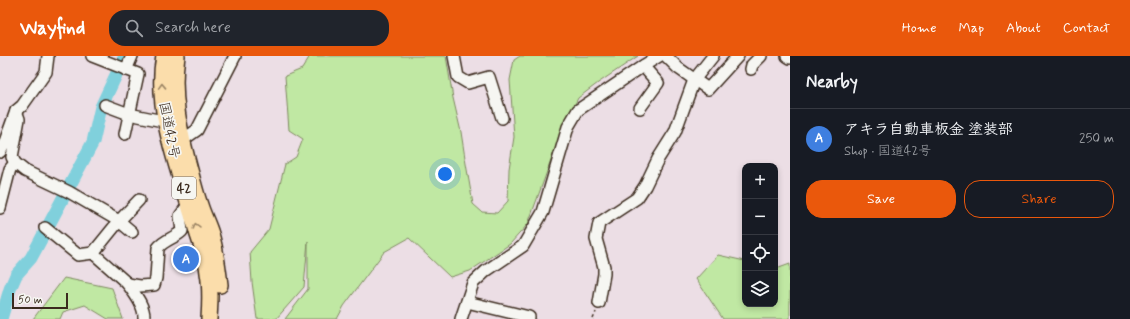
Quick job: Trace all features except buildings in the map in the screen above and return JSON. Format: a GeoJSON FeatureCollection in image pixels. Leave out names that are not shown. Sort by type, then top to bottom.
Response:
{"type":"FeatureCollection","features":[{"type":"Feature","properties":{"kind":"highway","name":"国道42号"},"geometry":{"type":"LineString","coordinates":[[164,56],[162,83],[164,114],[177,144],[195,206],[211,293],[209,319]]}},
{"type":"Feature","properties":{"kind":"highway","name":"国道42号"},"geometry":{"type":"LineString","coordinates":[[177,56],[175,98],[178,122],[177,144]]}},
{"type":"Feature","properties":{"kind":"highway","name":"国道42号"},"geometry":{"type":"LineString","coordinates":[[195,206],[211,235],[217,261],[221,299],[219,319]]}},
{"type":"Feature","properties":{"kind":"street"},"geometry":{"type":"LineString","coordinates":[[0,152],[16,111],[22,106],[46,72],[48,56]]}},
{"type":"Feature","properties":{"kind":"street"},"geometry":{"type":"LineString","coordinates":[[92,56],[138,74],[125,134]]}},
{"type":"Feature","properties":{"kind":"street"},"geometry":{"type":"LineString","coordinates":[[122,68],[132,56]]}},
{"type":"Feature","properties":{"kind":"street"},"geometry":{"type":"LineString","coordinates":[[177,144],[197,130],[235,56]]}},
{"type":"Feature","properties":{"kind":"street"},"geometry":{"type":"LineString","coordinates":[[454,56],[458,77],[468,83],[489,77],[502,118]]}},
{"type":"Feature","properties":{"kind":"street"},"geometry":{"type":"LineString","coordinates":[[461,319],[474,283],[486,271],[523,246],[543,212],[568,127],[578,110],[659,56]]}},
{"type":"Feature","properties":{"kind":"street"},"geometry":{"type":"LineString","coordinates":[[666,56],[678,68],[708,89],[738,56]]}},
{"type":"Feature","properties":{"kind":"street"},"geometry":{"type":"LineString","coordinates":[[599,303],[604,267],[596,239],[598,223],[637,198],[645,186],[658,159],[675,132],[694,80],[713,56]]}},
{"type":"Feature","properties":{"kind":"street"},"geometry":{"type":"LineString","coordinates":[[751,69],[752,65],[760,56]]}},
{"type":"Feature","properties":{"kind":"street"},"geometry":{"type":"LineString","coordinates":[[640,108],[658,84],[642,66]]}},
{"type":"Feature","properties":{"kind":"street"},"geometry":{"type":"LineString","coordinates":[[105,105],[129,114],[158,120]]}},
{"type":"Feature","properties":{"kind":"street"},"geometry":{"type":"LineString","coordinates":[[16,111],[19,118],[12,157],[15,163],[25,171],[67,191],[119,221],[132,232]]}},
{"type":"Feature","properties":{"kind":"street"},"geometry":{"type":"LineString","coordinates":[[0,208],[10,169],[15,163]]}},
{"type":"Feature","properties":{"kind":"street"},"geometry":{"type":"LineString","coordinates":[[45,228],[78,255],[93,253],[119,221],[139,200]]}},
{"type":"Feature","properties":{"kind":"street"},"geometry":{"type":"LineString","coordinates":[[127,283],[140,286],[154,285],[156,278],[158,248],[160,245],[177,236],[182,231],[180,216],[185,209],[195,206]]}},
{"type":"Feature","properties":{"kind":"street"},"geometry":{"type":"LineString","coordinates":[[93,253],[127,283],[140,302],[144,319]]}},
{"type":"Feature","properties":{"kind":"street"},"geometry":{"type":"LineString","coordinates":[[467,302],[529,317]]}},
{"type":"Feature","properties":{"kind":"green space"},"geometry":{"type":"Polygon","coordinates":[[[310,56],[446,56],[473,204],[482,212],[497,213],[508,201],[509,169],[514,137],[510,80],[514,60],[520,56],[638,56],[578,98],[562,130],[528,224],[510,244],[470,271],[450,277],[409,238],[384,252],[344,306],[337,319],[285,319],[308,289],[308,241],[304,287],[276,319],[257,319],[250,252],[269,229],[285,164],[296,157],[303,139],[289,130],[285,76],[302,69],[310,56]]]}},
{"type":"Feature","properties":{"kind":"green space"},"geometry":{"type":"Polygon","coordinates":[[[718,255],[742,260],[742,307],[778,307],[778,268],[790,264],[790,319],[723,319],[696,279],[718,255]]]}},
{"type":"Feature","properties":{"kind":"green space"},"geometry":{"type":"Polygon","coordinates":[[[64,278],[112,288],[123,319],[108,319],[85,305],[63,312],[60,319],[33,319],[64,278]]]}},
{"type":"Feature","properties":{"kind":"waterway"},"geometry":{"type":"LineString","coordinates":[[1,319],[16,275],[31,258],[93,142],[101,107],[125,56]]}},
{"type":"Feature","properties":{"kind":"place","name":"アキラ自動車板金 塗装部"},"geometry":{"type":"Point","coordinates":[186,259]}}]}
